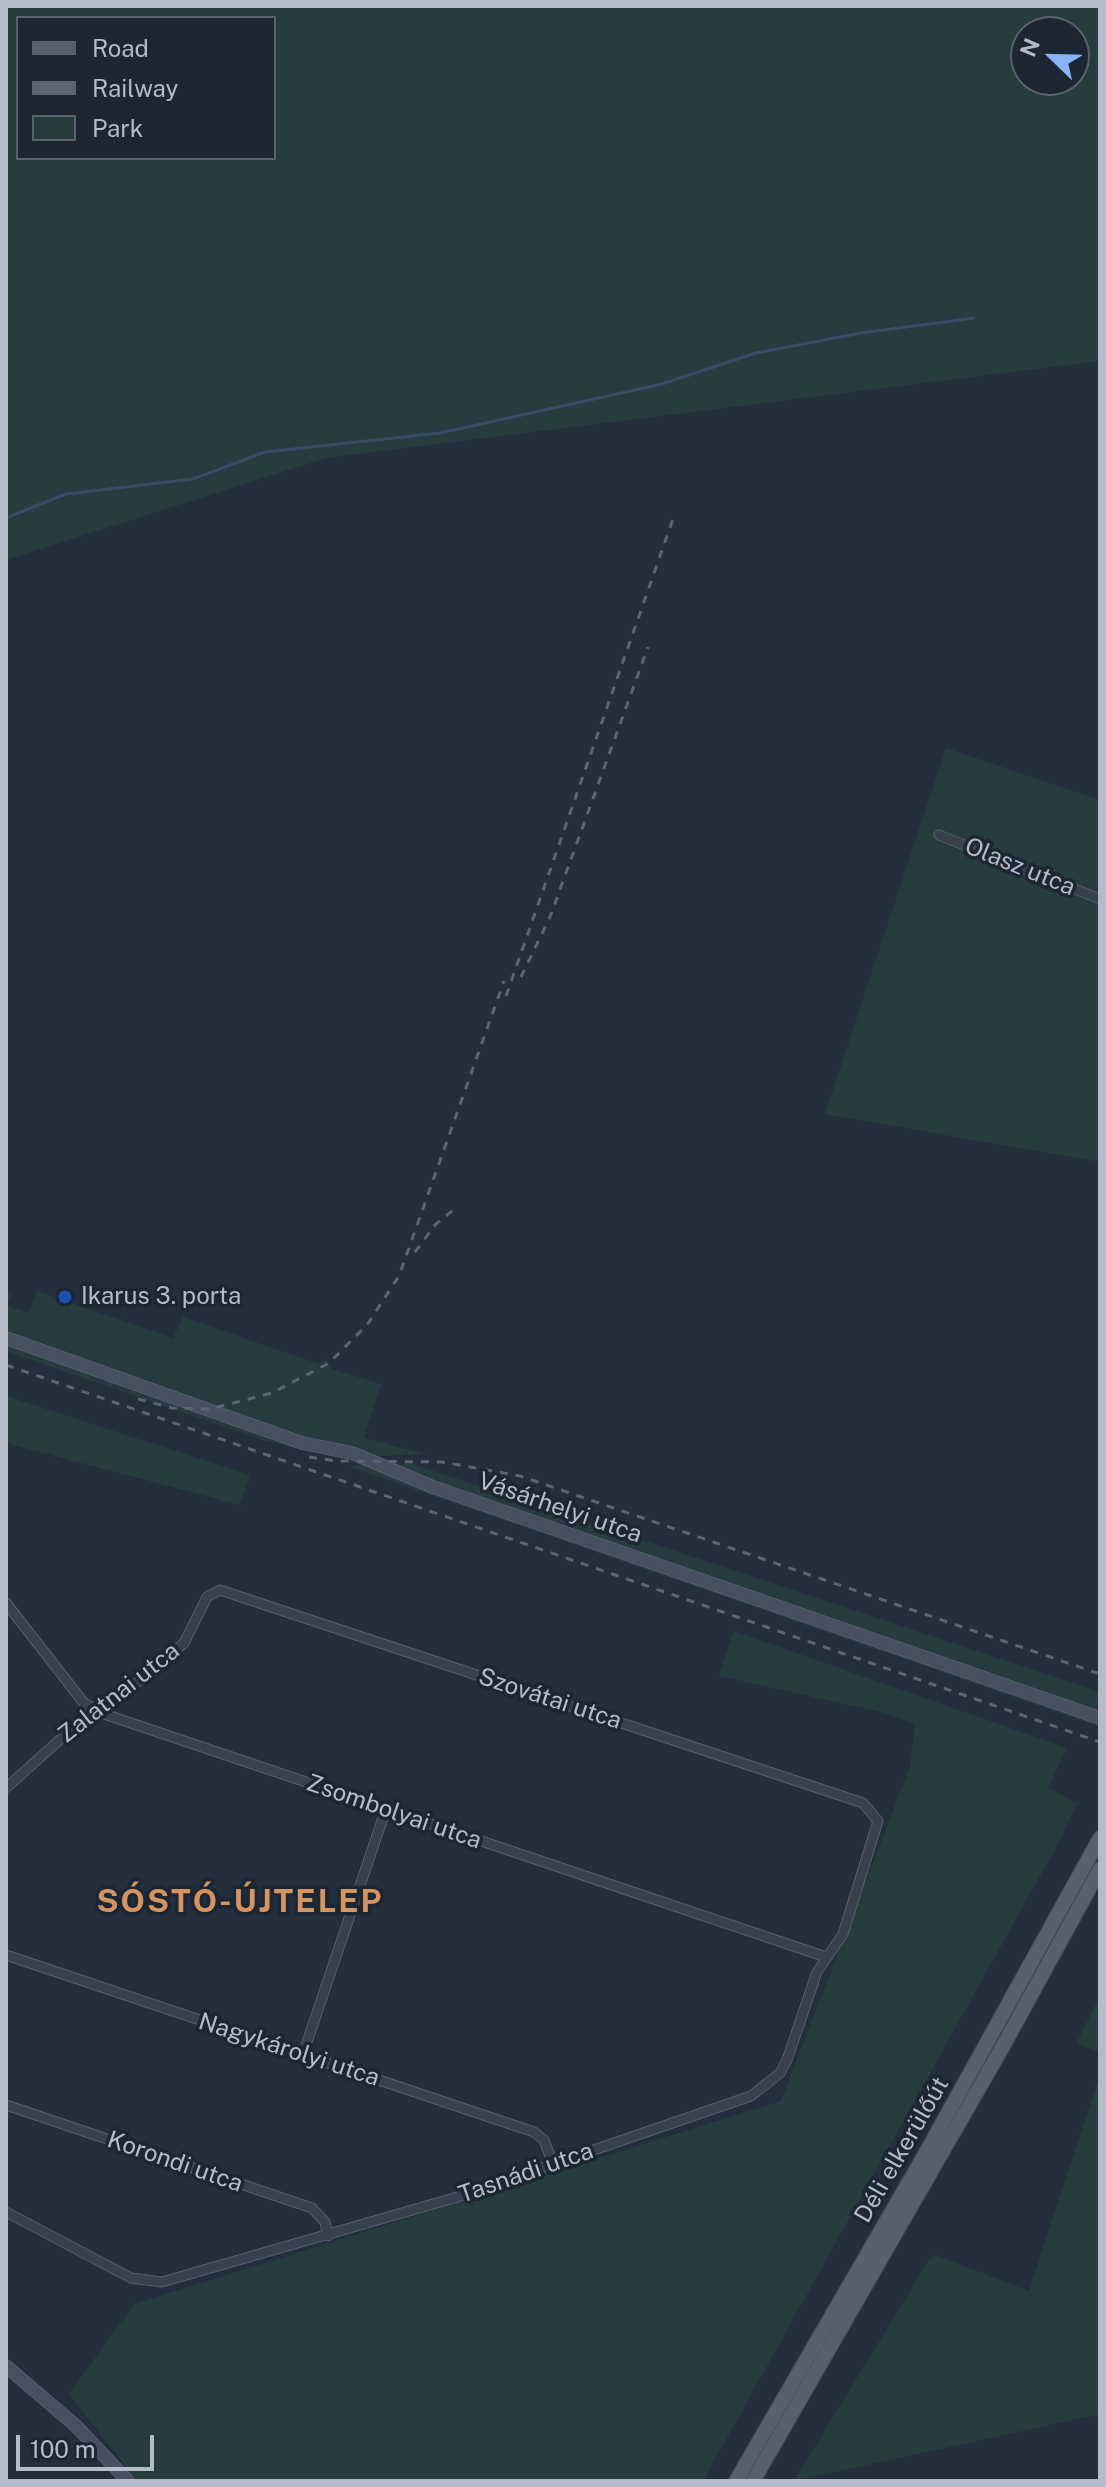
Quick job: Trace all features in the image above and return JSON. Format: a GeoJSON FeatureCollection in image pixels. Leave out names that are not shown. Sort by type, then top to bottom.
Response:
{"type":"FeatureCollection","features":[{"type":"Feature","properties":{"kind":"main road","name":"Déli elkerülőút"},"geometry":{"type":"LineString","coordinates":[[736,2481],[920,2164],[1100,1838]]}},
{"type":"Feature","properties":{"kind":"main road","name":"Déli elkerülőút"},"geometry":{"type":"LineString","coordinates":[[753,2481],[994,2061],[1100,1869]]}},
{"type":"Feature","properties":{"kind":"street","name":"Olasz utca"},"geometry":{"type":"LineString","coordinates":[[939,835],[1100,899]]}},
{"type":"Feature","properties":{"kind":"street","name":"Vásárhelyi utca"},"geometry":{"type":"LineString","coordinates":[[6,1338],[302,1443],[352,1453],[402,1476],[1100,1718]]}},
{"type":"Feature","properties":{"kind":"street","name":"Zalatnai utca"},"geometry":{"type":"LineString","coordinates":[[6,1788],[64,1736],[101,1713],[184,1643],[207,1597],[220,1590]]}},
{"type":"Feature","properties":{"kind":"street","name":"Szovátai utca"},"geometry":{"type":"LineString","coordinates":[[220,1590],[863,1803],[876,1815]]}},
{"type":"Feature","properties":{"kind":"street","name":"Zsombolyai utca"},"geometry":{"type":"LineString","coordinates":[[6,1603],[84,1703],[101,1713],[826,1957]]}},
{"type":"Feature","properties":{"kind":"street"},"geometry":{"type":"LineString","coordinates":[[303,2054],[386,1809]]}},
{"type":"Feature","properties":{"kind":"street","name":"Tasnádi utca"},"geometry":{"type":"LineString","coordinates":[[6,2212],[131,2278],[152,2282],[328,2236],[553,2164],[761,2091],[787,2060],[817,1972],[843,1934],[877,1829],[876,1815]]}},
{"type":"Feature","properties":{"kind":"street","name":"Nagykárolyi utca"},"geometry":{"type":"LineString","coordinates":[[6,1955],[534,2132],[544,2140],[553,2164]]}},
{"type":"Feature","properties":{"kind":"street","name":"Korondi utca"},"geometry":{"type":"LineString","coordinates":[[6,2105],[312,2208],[325,2222],[328,2236]]}},
{"type":"Feature","properties":{"kind":"street"},"geometry":{"type":"LineString","coordinates":[[6,2366],[76,2426],[128,2481]]}},
{"type":"Feature","properties":{"kind":"green space"},"geometry":{"type":"Polygon","coordinates":[[[6,6],[1100,6],[1100,361],[326,458],[6,560],[6,6]]]}},
{"type":"Feature","properties":{"kind":"green space"},"geometry":{"type":"Polygon","coordinates":[[[946,748],[1100,800],[1100,1162],[825,1114],[946,748]]]}},
{"type":"Feature","properties":{"kind":"green space"},"geometry":{"type":"Polygon","coordinates":[[[6,1291],[12,1293],[8,1306],[29,1313],[37,1291],[173,1338],[183,1317],[319,1364],[326,1359],[332,1369],[381,1384],[364,1438],[425,1454],[339,1458],[263,1440],[6,1351],[6,1291]]]}},
{"type":"Feature","properties":{"kind":"green space"},"geometry":{"type":"Polygon","coordinates":[[[6,1396],[250,1475],[240,1505],[6,1443],[6,1396]]]}},
{"type":"Feature","properties":{"kind":"green space"},"geometry":{"type":"Polygon","coordinates":[[[410,1463],[1100,1692],[1100,1727],[347,1466],[410,1463]]]}},
{"type":"Feature","properties":{"kind":"green space"},"geometry":{"type":"Polygon","coordinates":[[[734,1631],[1067,1748],[1048,1788],[1077,1803],[1060,1840],[703,2481],[137,2481],[69,2394],[134,2304],[781,2101],[910,1767],[915,1724],[885,1713],[719,1676],[734,1631]]]}},
{"type":"Feature","properties":{"kind":"green space"},"geometry":{"type":"Polygon","coordinates":[[[1100,1996],[1100,2052],[1076,2044],[1100,1996]]]}},
{"type":"Feature","properties":{"kind":"green space"},"geometry":{"type":"Polygon","coordinates":[[[1100,2074],[1100,2414],[794,2481],[929,2260],[936,2255],[1029,2291],[1100,2074]]]}},
{"type":"Feature","properties":{"kind":"waterway"},"geometry":{"type":"LineString","coordinates":[[6,518],[66,494],[193,479],[265,452],[440,433],[662,384],[756,353],[861,333],[974,318]]}},
{"type":"Feature","properties":{"kind":"railway"},"geometry":{"type":"LineString","coordinates":[[506,996],[673,519]]}},
{"type":"Feature","properties":{"kind":"railway"},"geometry":{"type":"LineString","coordinates":[[521,977],[550,917],[648,647]]}},
{"type":"Feature","properties":{"kind":"railway"},"geometry":{"type":"LineString","coordinates":[[138,1399],[172,1408],[210,1409],[272,1393],[329,1363],[367,1325],[399,1276],[504,981]]}},
{"type":"Feature","properties":{"kind":"railway"},"geometry":{"type":"LineString","coordinates":[[415,1252],[435,1225],[453,1210]]}},
{"type":"Feature","properties":{"kind":"railway"},"geometry":{"type":"LineString","coordinates":[[6,1365],[1100,1742]]}},
{"type":"Feature","properties":{"kind":"railway"},"geometry":{"type":"LineString","coordinates":[[309,1457],[336,1461],[442,1462],[520,1476],[1100,1674]]}},
{"type":"Feature","properties":{"kind":"place","name":"Ikarus 3. porta"},"geometry":{"type":"Point","coordinates":[65,1297]}},
{"type":"Feature","properties":{"kind":"district","name":"SÓSTÓ-ÚJTELEP"},"geometry":{"type":"Point","coordinates":[240,1902]}}]}
